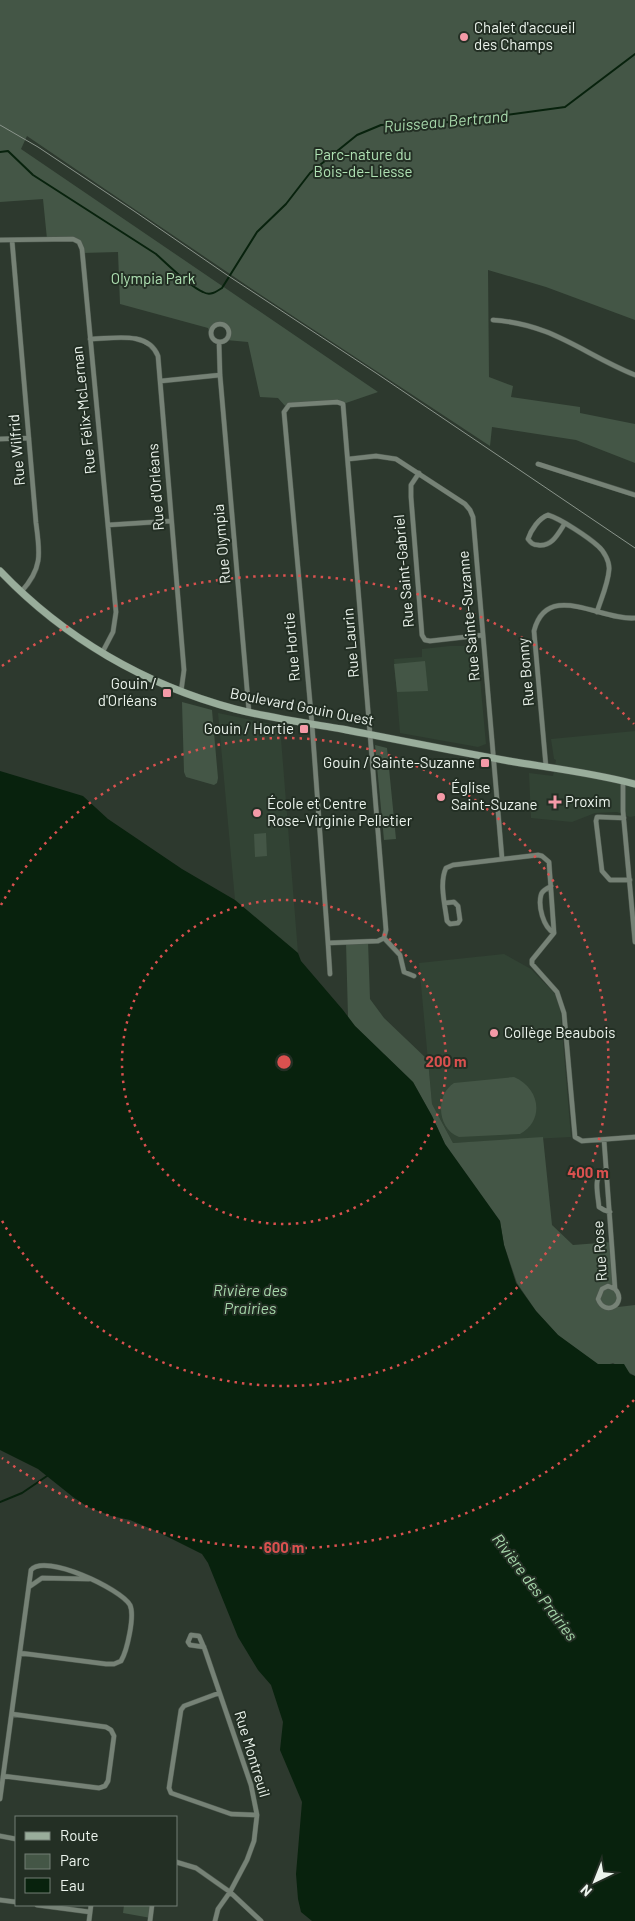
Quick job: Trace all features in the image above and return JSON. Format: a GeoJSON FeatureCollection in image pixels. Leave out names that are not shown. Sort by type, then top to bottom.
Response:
{"type":"FeatureCollection","features":[{"type":"Feature","properties":{"kind":"main road","name":"Boulevard Gouin Ouest"},"geometry":{"type":"LineString","coordinates":[[0,571],[21,592],[60,625],[102,653],[144,676],[181,692],[249,712],[493,758],[586,773],[635,784]]}},
{"type":"Feature","properties":{"kind":"street","name":"Rue Félix-McLernan"},"geometry":{"type":"LineString","coordinates":[[0,240],[73,239],[79,242],[82,249],[116,617],[113,632],[102,653]]}},
{"type":"Feature","properties":{"kind":"street","name":"Rue Wilfrid"},"geometry":{"type":"LineString","coordinates":[[12,240],[40,555],[34,576],[21,592]]}},
{"type":"Feature","properties":{"kind":"street"},"geometry":{"type":"LineString","coordinates":[[493,320],[515,321],[547,331],[635,375]]}},
{"type":"Feature","properties":{"kind":"street","name":"Rue Olympia"},"geometry":{"type":"LineString","coordinates":[[222,324],[226,327],[229,334],[226,340],[219,342],[212,337],[211,332],[214,326],[222,324]]}},
{"type":"Feature","properties":{"kind":"street","name":"Rue d'Orléans"},"geometry":{"type":"LineString","coordinates":[[90,340],[133,338],[149,343],[155,348],[158,356],[170,520],[184,670],[181,692]]}},
{"type":"Feature","properties":{"kind":"street","name":"Rue Olympia"},"geometry":{"type":"LineString","coordinates":[[219,342],[220,375],[249,712]]}},
{"type":"Feature","properties":{"kind":"street"},"geometry":{"type":"LineString","coordinates":[[161,381],[220,375]]}},
{"type":"Feature","properties":{"kind":"street","name":"Rue Laurin"},"geometry":{"type":"LineString","coordinates":[[286,407],[293,404],[336,402],[344,404],[386,930],[384,938]]}},
{"type":"Feature","properties":{"kind":"street","name":"Rue Hortie"},"geometry":{"type":"LineString","coordinates":[[286,407],[284,412],[312,724],[330,974]]}},
{"type":"Feature","properties":{"kind":"street"},"geometry":{"type":"LineString","coordinates":[[0,439],[29,438]]}},
{"type":"Feature","properties":{"kind":"street","name":"Rue Sainte-Suzanne"},"geometry":{"type":"LineString","coordinates":[[349,459],[365,456],[386,456],[396,460],[465,504],[473,517],[502,858]]}},
{"type":"Feature","properties":{"kind":"street"},"geometry":{"type":"LineString","coordinates":[[538,464],[635,495]]}},
{"type":"Feature","properties":{"kind":"street","name":"Rue Saint-Gabriel"},"geometry":{"type":"LineString","coordinates":[[419,473],[412,485],[411,498],[422,635],[425,640],[430,641],[483,635]]}},
{"type":"Feature","properties":{"kind":"street"},"geometry":{"type":"LineString","coordinates":[[565,523],[554,540],[548,544],[536,545],[530,542],[529,536],[544,516],[552,516],[565,523],[599,546],[606,556],[610,569],[597,612]]}},
{"type":"Feature","properties":{"kind":"street"},"geometry":{"type":"LineString","coordinates":[[108,525],[170,520]]}},
{"type":"Feature","properties":{"kind":"street","name":"Rue Bonny"},"geometry":{"type":"LineString","coordinates":[[546,767],[534,631],[536,623],[542,613],[550,607],[561,604],[621,618],[635,618]]}},
{"type":"Feature","properties":{"kind":"street"},"geometry":{"type":"LineString","coordinates":[[623,781],[624,818],[635,942]]}},
{"type":"Feature","properties":{"kind":"street"},"geometry":{"type":"LineString","coordinates":[[624,818],[600,817],[596,821],[602,871],[610,880],[630,880]]}},
{"type":"Feature","properties":{"kind":"street"},"geometry":{"type":"LineString","coordinates":[[445,902],[454,902],[458,906],[460,920],[458,924],[450,924],[447,921],[442,875],[446,868],[453,865],[502,858],[542,856],[549,862],[554,933],[532,960],[532,964],[557,992],[564,1012],[575,1137],[582,1141],[635,1137]]}},
{"type":"Feature","properties":{"kind":"street"},"geometry":{"type":"LineString","coordinates":[[551,886],[543,891],[541,895],[544,923],[548,930],[554,933]]}},
{"type":"Feature","properties":{"kind":"street"},"geometry":{"type":"LineString","coordinates":[[328,943],[378,941],[384,938],[400,955],[404,972],[414,976]]}},
{"type":"Feature","properties":{"kind":"street","name":"Rue Rose"},"geometry":{"type":"LineString","coordinates":[[604,1140],[615,1288],[619,1294],[617,1304],[612,1308],[604,1307],[599,1302],[600,1292],[608,1286],[615,1288]]}},
{"type":"Feature","properties":{"kind":"street","name":"Rue Rose"},"geometry":{"type":"LineString","coordinates":[[606,1169],[597,1176],[599,1206],[610,1212]]}},
{"type":"Feature","properties":{"kind":"street"},"geometry":{"type":"LineString","coordinates":[[0,1799],[31,1570],[37,1565],[63,1568],[82,1573],[129,1604],[132,1613],[125,1654],[122,1661],[106,1664],[20,1653]]}},
{"type":"Feature","properties":{"kind":"street"},"geometry":{"type":"LineString","coordinates":[[29,1587],[42,1578],[92,1580]]}},
{"type":"Feature","properties":{"kind":"street","name":"Rue Montreuil"},"geometry":{"type":"LineString","coordinates":[[204,1647],[251,1785],[256,1815],[254,1840],[247,1860],[230,1892],[218,1909],[214,1921]]}},
{"type":"Feature","properties":{"kind":"street"},"geometry":{"type":"LineString","coordinates":[[219,1693],[184,1706],[181,1710],[169,1788],[170,1794],[232,1814],[256,1815]]}},
{"type":"Feature","properties":{"kind":"street"},"geometry":{"type":"LineString","coordinates":[[3,1776],[99,1788],[105,1786],[108,1781],[114,1736],[111,1730],[106,1727],[12,1714]]}},
{"type":"Feature","properties":{"kind":"street"},"geometry":{"type":"LineString","coordinates":[[0,1836],[15,1838]]}},
{"type":"Feature","properties":{"kind":"street"},"geometry":{"type":"LineString","coordinates":[[178,1863],[196,1868],[230,1892],[262,1921]]}},
{"type":"Feature","properties":{"kind":"street"},"geometry":{"type":"LineString","coordinates":[[0,1900],[15,1902]]}},
{"type":"Feature","properties":{"kind":"street"},"geometry":{"type":"LineString","coordinates":[[45,1906],[90,1912]]}},
{"type":"Feature","properties":{"kind":"street"},"geometry":{"type":"LineString","coordinates":[[89,1921],[91,1906]]}},
{"type":"Feature","properties":{"kind":"street"},"geometry":{"type":"LineString","coordinates":[[150,1921],[152,1906]]}},
{"type":"Feature","properties":{"kind":"shaded area"},"geometry":{"type":"Polygon","coordinates":[[[477,646],[486,744],[478,747],[400,733],[394,659],[422,657],[422,649],[477,646]]]}},
{"type":"Feature","properties":{"kind":"shaded area","name":"École et Centre Rose-Virginie Pelletier"},"geometry":{"type":"Polygon","coordinates":[[[218,713],[280,726],[298,953],[235,900],[218,713]]]}},
{"type":"Feature","properties":{"kind":"shaded area"},"geometry":{"type":"Polygon","coordinates":[[[635,731],[635,816],[630,817],[617,812],[595,813],[572,822],[531,818],[529,773],[553,776],[556,760],[554,759],[551,739],[635,731]]]}},
{"type":"Feature","properties":{"kind":"shaded area","name":"Collège Beaubois"},"geometry":{"type":"Polygon","coordinates":[[[504,954],[531,969],[557,996],[560,1006],[571,1137],[453,1143],[432,1104],[419,963],[504,954]]]}},
{"type":"Feature","properties":{"kind":"green space","name":"Parc-nature du Bois-de-Liesse"},"geometry":{"type":"Polygon","coordinates":[[[0,0],[635,0],[635,320],[546,287],[488,270],[489,377],[513,386],[511,397],[580,407],[580,413],[635,424],[635,463],[576,440],[492,427],[490,446],[255,291],[27,136],[21,149],[378,392],[343,404],[286,407],[278,398],[260,397],[248,342],[226,340],[229,332],[224,325],[219,324],[213,327],[212,337],[208,328],[120,304],[118,252],[82,253],[79,242],[72,238],[47,239],[43,199],[0,202],[0,0]]]}},
{"type":"Feature","properties":{"kind":"green space"},"geometry":{"type":"Polygon","coordinates":[[[425,661],[428,691],[397,692],[394,664],[425,661]]]}},
{"type":"Feature","properties":{"kind":"green space"},"geometry":{"type":"Polygon","coordinates":[[[182,702],[212,710],[218,778],[217,783],[214,785],[186,777],[184,772],[182,702]]]}},
{"type":"Feature","properties":{"kind":"green space"},"geometry":{"type":"Polygon","coordinates":[[[375,745],[387,748],[396,839],[384,840],[375,745]]]}},
{"type":"Feature","properties":{"kind":"green space"},"geometry":{"type":"Polygon","coordinates":[[[266,833],[267,856],[255,857],[254,834],[266,833]]]}},
{"type":"Feature","properties":{"kind":"green space"},"geometry":{"type":"Polygon","coordinates":[[[368,941],[370,999],[384,1018],[428,1060],[432,1104],[453,1143],[543,1137],[552,1225],[573,1245],[612,1242],[618,1307],[635,1305],[635,1376],[613,1363],[604,1366],[598,1365],[558,1335],[536,1311],[517,1283],[504,1245],[500,1221],[445,1144],[413,1082],[348,1017],[346,942],[368,941]]]}},
{"type":"Feature","properties":{"kind":"green space"},"geometry":{"type":"Polygon","coordinates":[[[514,1077],[523,1082],[529,1089],[534,1096],[536,1104],[536,1113],[533,1121],[520,1134],[459,1137],[446,1127],[441,1112],[441,1103],[448,1088],[454,1083],[514,1077]]]}},
{"type":"Feature","properties":{"kind":"green space"},"geometry":{"type":"Polygon","coordinates":[[[124,1906],[152,1906],[151,1918],[123,1913],[124,1906]]]}},
{"type":"Feature","properties":{"kind":"water","name":"Rivière des Prairies"},"geometry":{"type":"Polygon","coordinates":[[[0,771],[83,796],[108,819],[182,869],[235,900],[298,953],[301,961],[355,1026],[413,1082],[445,1144],[500,1221],[504,1245],[516,1283],[536,1311],[558,1335],[598,1364],[624,1364],[630,1374],[635,1376],[635,1921],[312,1921],[301,1912],[298,1899],[296,1874],[302,1802],[280,1750],[283,1722],[271,1685],[258,1670],[238,1637],[208,1563],[202,1554],[156,1531],[130,1520],[111,1516],[88,1507],[38,1469],[0,1450],[0,771]]]}},
{"type":"Feature","properties":{"kind":"waterway","name":"Ruisseau Bertrand"},"geometry":{"type":"LineString","coordinates":[[0,152],[8,151],[33,175],[156,254],[192,285],[211,294],[222,288],[257,232],[286,204],[310,173],[357,135],[381,125],[475,121],[565,107],[635,54]]}},
{"type":"Feature","properties":{"kind":"waterway"},"geometry":{"type":"LineString","coordinates":[[0,1502],[22,1493],[47,1476]]}},
{"type":"Feature","properties":{"kind":"tram line"},"geometry":{"type":"LineString","coordinates":[[0,125],[38,147],[635,548]]}},
{"type":"Feature","properties":{"kind":"place","name":"Chalet d'accueil des Champs"},"geometry":{"type":"Point","coordinates":[464,37]}},
{"type":"Feature","properties":{"kind":"place","name":"Gouin / d'Orléans"},"geometry":{"type":"Point","coordinates":[167,693]}},
{"type":"Feature","properties":{"kind":"place","name":"Gouin / Hortie"},"geometry":{"type":"Point","coordinates":[304,729]}},
{"type":"Feature","properties":{"kind":"place","name":"Gouin / Sainte-Suzanne"},"geometry":{"type":"Point","coordinates":[485,763]}},
{"type":"Feature","properties":{"kind":"place","name":"Église Saint-Suzane"},"geometry":{"type":"Point","coordinates":[441,797]}},
{"type":"Feature","properties":{"kind":"place","name":"Proxim"},"geometry":{"type":"Point","coordinates":[555,802]}},
{"type":"Feature","properties":{"kind":"place","name":"École et Centre Rose-Virginie Pelletier"},"geometry":{"type":"Point","coordinates":[257,813]}},
{"type":"Feature","properties":{"kind":"place","name":"Collège Beaubois"},"geometry":{"type":"Point","coordinates":[494,1033]}},
{"type":"Feature","properties":{"kind":"park label","name":"Olympia Park"},"geometry":{"type":"Point","coordinates":[153,279]}}]}
